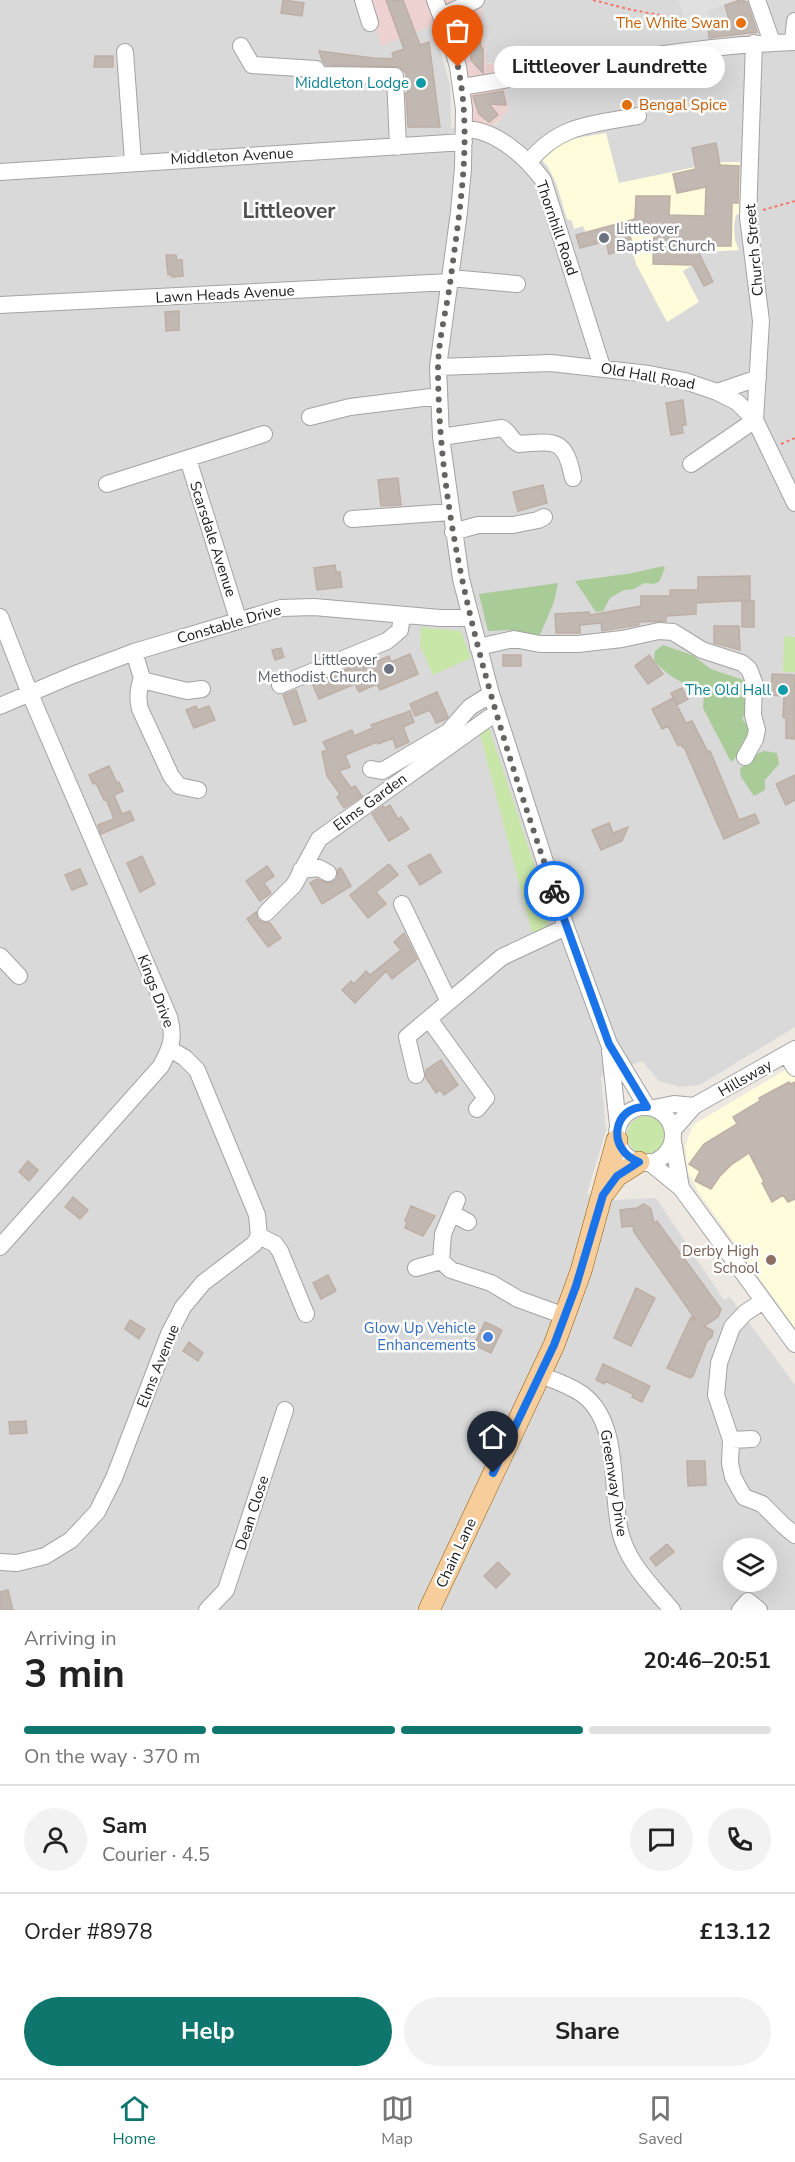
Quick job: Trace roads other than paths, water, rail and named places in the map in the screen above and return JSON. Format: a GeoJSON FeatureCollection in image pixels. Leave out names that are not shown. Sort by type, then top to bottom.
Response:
{"type":"FeatureCollection","features":[{"type":"Feature","properties":{"kind":"main road","name":"Chain Lane"},"geometry":{"type":"LineString","coordinates":[[429,1610],[540,1375],[565,1316],[581,1271],[618,1133]]}},
{"type":"Feature","properties":{"kind":"main road","name":"Chain Lane"},"geometry":{"type":"LineString","coordinates":[[603,1195],[617,1176],[644,1162]]}},
{"type":"Feature","properties":{"kind":"street"},"geometry":{"type":"LineString","coordinates":[[363,0],[370,23]]}},
{"type":"Feature","properties":{"kind":"street"},"geometry":{"type":"LineString","coordinates":[[435,0],[452,45],[462,87],[464,136],[459,212],[438,367],[441,437],[453,532],[469,616],[491,694],[566,927],[609,1044],[651,1107],[662,1112],[669,1120],[681,1188]]}},
{"type":"Feature","properties":{"kind":"street"},"geometry":{"type":"LineString","coordinates":[[442,16],[476,0]]}},
{"type":"Feature","properties":{"kind":"street"},"geometry":{"type":"LineString","coordinates":[[757,0],[772,42]]}},
{"type":"Feature","properties":{"kind":"street"},"geometry":{"type":"LineString","coordinates":[[462,87],[682,52],[772,42],[794,42],[795,21]]}},
{"type":"Feature","properties":{"kind":"street","name":"Church Street"},"geometry":{"type":"LineString","coordinates":[[754,44],[748,213],[761,321],[755,420]]}},
{"type":"Feature","properties":{"kind":"street"},"geometry":{"type":"LineString","coordinates":[[241,46],[252,65],[316,69],[320,75],[395,76],[398,147]]}},
{"type":"Feature","properties":{"kind":"street"},"geometry":{"type":"LineString","coordinates":[[125,52],[133,162]]}},
{"type":"Feature","properties":{"kind":"street"},"geometry":{"type":"LineString","coordinates":[[529,162],[536,153],[559,134],[579,127],[638,116]]}},
{"type":"Feature","properties":{"kind":"street","name":"Thornhill Road"},"geometry":{"type":"LineString","coordinates":[[464,136],[485,131],[529,162],[543,180],[602,368]]}},
{"type":"Feature","properties":{"kind":"street","name":"Middleton Avenue"},"geometry":{"type":"LineString","coordinates":[[0,172],[398,147],[464,136]]}},
{"type":"Feature","properties":{"kind":"street","name":"Lawn Heads Avenue"},"geometry":{"type":"LineString","coordinates":[[0,305],[450,280],[517,284]]}},
{"type":"Feature","properties":{"kind":"street","name":"Old Hall Road"},"geometry":{"type":"LineString","coordinates":[[438,367],[551,363],[602,368],[685,381],[717,392],[737,402],[755,420],[795,503]]}},
{"type":"Feature","properties":{"kind":"street"},"geometry":{"type":"LineString","coordinates":[[717,392],[758,378]]}},
{"type":"Feature","properties":{"kind":"street"},"geometry":{"type":"LineString","coordinates":[[310,417],[350,407],[439,396]]}},
{"type":"Feature","properties":{"kind":"street"},"geometry":{"type":"LineString","coordinates":[[691,464],[755,420]]}},
{"type":"Feature","properties":{"kind":"street"},"geometry":{"type":"LineString","coordinates":[[441,437],[502,428],[508,431],[513,440],[519,444],[544,442],[555,444],[566,453],[573,478]]}},
{"type":"Feature","properties":{"kind":"street"},"geometry":{"type":"LineString","coordinates":[[107,484],[264,434]]}},
{"type":"Feature","properties":{"kind":"street","name":"Scarsdale Avenue"},"geometry":{"type":"LineString","coordinates":[[188,459],[238,619]]}},
{"type":"Feature","properties":{"kind":"street"},"geometry":{"type":"LineString","coordinates":[[352,519],[451,512]]}},
{"type":"Feature","properties":{"kind":"street"},"geometry":{"type":"LineString","coordinates":[[453,532],[478,525],[513,525],[543,517]]}},
{"type":"Feature","properties":{"kind":"street","name":"Constable Drive"},"geometry":{"type":"LineString","coordinates":[[0,706],[134,652],[281,608],[299,607],[440,618],[469,616]]}},
{"type":"Feature","properties":{"kind":"street"},"geometry":{"type":"LineString","coordinates":[[280,685],[387,641],[400,630],[402,615]]}},
{"type":"Feature","properties":{"kind":"street","name":"Kings Drive"},"geometry":{"type":"LineString","coordinates":[[0,617],[30,694],[169,1017],[173,1032],[170,1049],[162,1066],[1,1243]]}},
{"type":"Feature","properties":{"kind":"street"},"geometry":{"type":"LineString","coordinates":[[478,647],[514,639],[540,644],[599,642],[658,631],[674,632],[702,650],[742,663],[749,669],[753,682],[753,714],[758,730],[745,757]]}},
{"type":"Feature","properties":{"kind":"street"},"geometry":{"type":"LineString","coordinates":[[134,652],[142,678],[138,701],[140,709],[171,776],[179,786],[198,790]]}},
{"type":"Feature","properties":{"kind":"street"},"geometry":{"type":"LineString","coordinates":[[142,678],[187,691],[205,688]]}},
{"type":"Feature","properties":{"kind":"street"},"geometry":{"type":"LineString","coordinates":[[371,769],[382,771],[433,742],[448,732],[470,708],[491,694]]}},
{"type":"Feature","properties":{"kind":"street","name":"Elms Garden"},"geometry":{"type":"LineString","coordinates":[[266,913],[289,892],[319,839],[497,712]]}},
{"type":"Feature","properties":{"kind":"street"},"geometry":{"type":"LineString","coordinates":[[301,870],[319,868],[328,873]]}},
{"type":"Feature","properties":{"kind":"street"},"geometry":{"type":"LineString","coordinates":[[402,904],[449,1002]]}},
{"type":"Feature","properties":{"kind":"street"},"geometry":{"type":"LineString","coordinates":[[416,1075],[407,1037],[502,957],[566,927]]}},
{"type":"Feature","properties":{"kind":"street"},"geometry":{"type":"LineString","coordinates":[[429,1019],[486,1098],[477,1109]]}},
{"type":"Feature","properties":{"kind":"street"},"geometry":{"type":"LineString","coordinates":[[609,1044],[618,1133],[625,1154],[644,1162],[681,1188],[795,1344]]}},
{"type":"Feature","properties":{"kind":"street"},"geometry":{"type":"LineString","coordinates":[[170,1049],[185,1058],[197,1070],[257,1215],[259,1236],[275,1244],[280,1251],[306,1314]]}},
{"type":"Feature","properties":{"kind":"street","name":"Hillsway"},"geometry":{"type":"LineString","coordinates":[[673,1136],[694,1106],[792,1057]]}},
{"type":"Feature","properties":{"kind":"street","name":"Hillsway"},"geometry":{"type":"LineString","coordinates":[[651,1107],[674,1104],[694,1106]]}},
{"type":"Feature","properties":{"kind":"street"},"geometry":{"type":"LineString","coordinates":[[618,1133],[624,1116],[631,1110],[651,1107]]}},
{"type":"Feature","properties":{"kind":"street"},"geometry":{"type":"LineString","coordinates":[[644,1162],[659,1159],[668,1151],[673,1136]]}},
{"type":"Feature","properties":{"kind":"street"},"geometry":{"type":"LineString","coordinates":[[441,1261],[443,1234],[455,1207],[468,1222]]}},
{"type":"Feature","properties":{"kind":"street","name":"Elms Avenue"},"geometry":{"type":"LineString","coordinates":[[0,1562],[17,1563],[45,1556],[71,1540],[98,1512],[114,1478],[169,1334],[183,1306],[203,1283],[254,1244],[259,1236]]}},
{"type":"Feature","properties":{"kind":"street"},"geometry":{"type":"LineString","coordinates":[[441,1261],[451,1270],[490,1283],[518,1299],[565,1316]]}},
{"type":"Feature","properties":{"kind":"street"},"geometry":{"type":"LineString","coordinates":[[416,1268],[441,1261]]}},
{"type":"Feature","properties":{"kind":"street"},"geometry":{"type":"LineString","coordinates":[[763,1301],[745,1313],[732,1327],[719,1363],[716,1395],[731,1440],[730,1463],[733,1477],[744,1497],[762,1504],[783,1526],[795,1534]]}},
{"type":"Feature","properties":{"kind":"street","name":"Greenway Drive"},"geometry":{"type":"LineString","coordinates":[[540,1375],[569,1386],[583,1395],[603,1418],[608,1434],[620,1532],[632,1562],[672,1610]]}},
{"type":"Feature","properties":{"kind":"street","name":"Dean Close"},"geometry":{"type":"LineString","coordinates":[[207,1610],[229,1584],[285,1410]]}},
{"type":"Feature","properties":{"kind":"street"},"geometry":{"type":"LineString","coordinates":[[731,1440],[752,1439]]}},
{"type":"Feature","properties":{"kind":"place","name":"The White Swan"},"geometry":{"type":"Point","coordinates":[741,23]}},
{"type":"Feature","properties":{"kind":"place","name":"Littleover Laundrette"},"geometry":{"type":"Point","coordinates":[458,67]}},
{"type":"Feature","properties":{"kind":"place","name":"Middleton Lodge"},"geometry":{"type":"Point","coordinates":[421,83]}},
{"type":"Feature","properties":{"kind":"place","name":"Bengal Spice"},"geometry":{"type":"Point","coordinates":[627,105]}},
{"type":"Feature","properties":{"kind":"place","name":"Littleover Baptist Church"},"geometry":{"type":"Point","coordinates":[604,238]}},
{"type":"Feature","properties":{"kind":"place","name":"Littleover Methodist Church"},"geometry":{"type":"Point","coordinates":[389,669]}},
{"type":"Feature","properties":{"kind":"place","name":"The Old Hall"},"geometry":{"type":"Point","coordinates":[783,690]}},
{"type":"Feature","properties":{"kind":"place","name":"Derby High School"},"geometry":{"type":"Point","coordinates":[771,1260]}},
{"type":"Feature","properties":{"kind":"place","name":"Glow Up Vehicle Enhancements"},"geometry":{"type":"Point","coordinates":[488,1337]}},
{"type":"Feature","properties":{"kind":"district","name":"Littleover"},"geometry":{"type":"Point","coordinates":[289,211]}}]}
